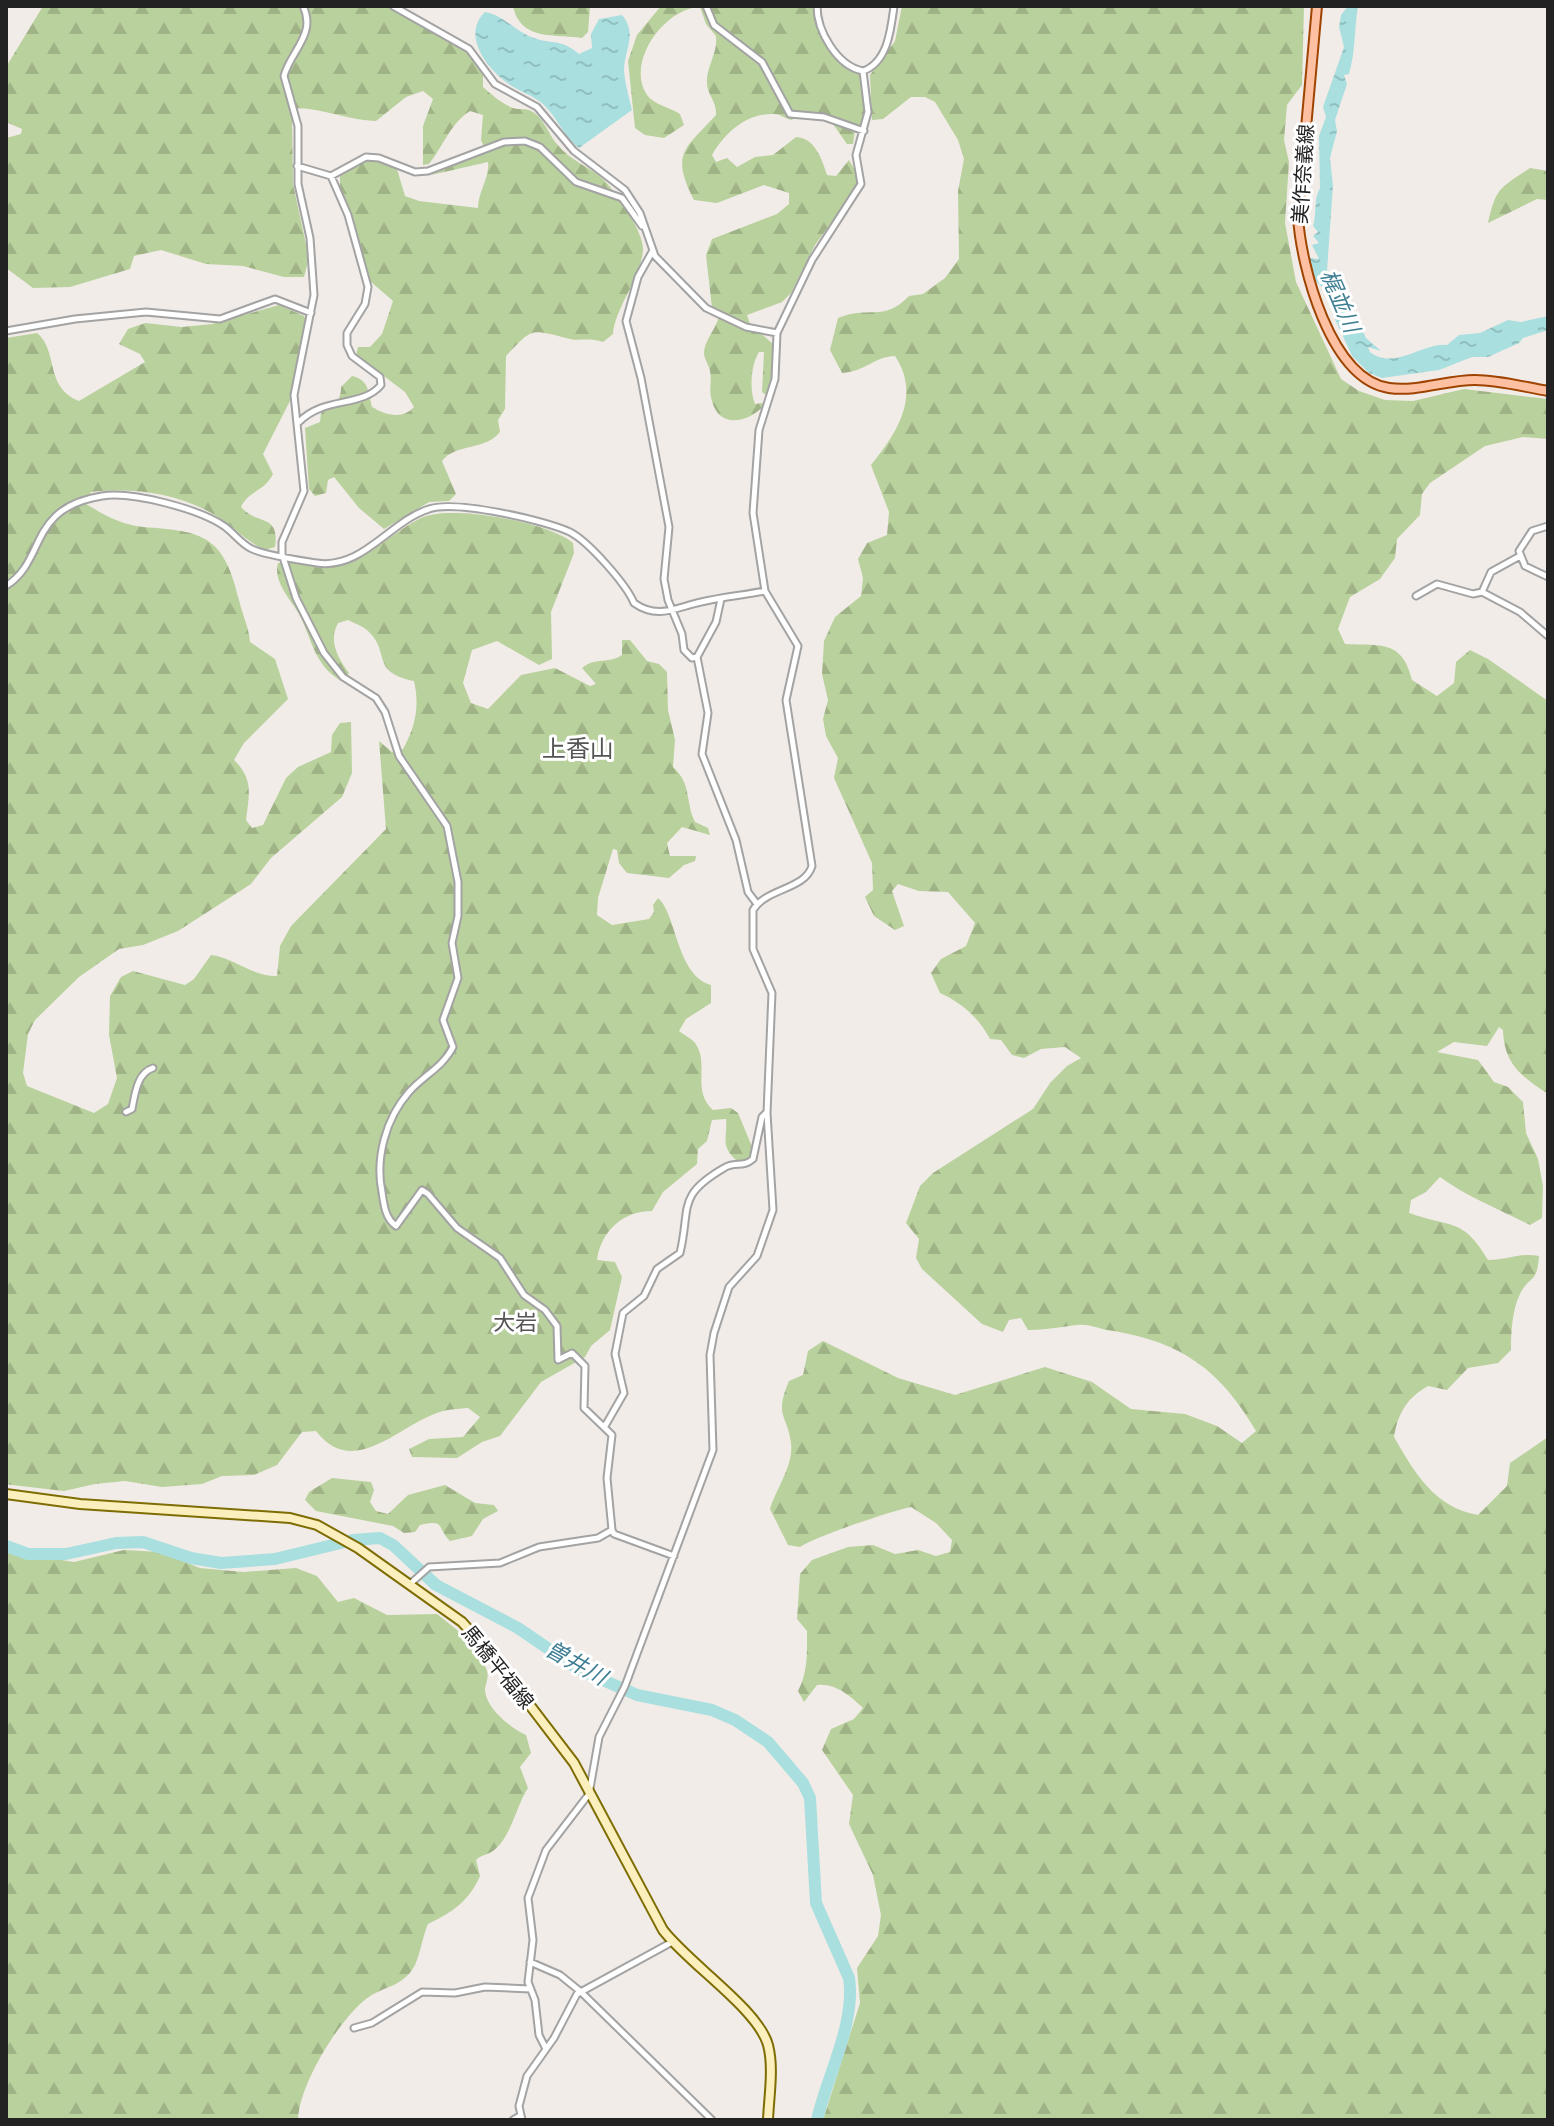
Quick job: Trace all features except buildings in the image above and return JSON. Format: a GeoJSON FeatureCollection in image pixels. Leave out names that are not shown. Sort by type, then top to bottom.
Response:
{"type":"FeatureCollection","features":[{"type":"Feature","properties":{"kind":"main road","name":"美作奈義線"},"geometry":{"type":"LineString","coordinates":[[1317,6],[1298,217],[1300,245],[1313,293],[1342,354],[1367,380],[1385,387],[1404,389],[1473,380],[1548,391]]}},
{"type":"Feature","properties":{"kind":"main road","name":"馬橋平福線"},"geometry":{"type":"LineString","coordinates":[[6,1494],[80,1504],[280,1516],[317,1525],[358,1548],[462,1622],[574,1763],[672,1942],[754,2019],[764,2033],[770,2064],[768,2120]]}},
{"type":"Feature","properties":{"kind":"street"},"geometry":{"type":"LineString","coordinates":[[303,6],[308,25],[305,37],[284,76],[298,126],[297,166],[313,256],[311,313],[294,395],[304,491],[282,542],[282,554],[296,598],[324,653],[343,677],[376,698],[388,719],[399,756],[437,807],[447,826],[458,882],[458,916],[452,943],[458,978],[443,1020],[453,1047],[439,1066],[409,1091],[380,1148],[379,1173],[387,1216],[396,1226],[422,1190],[457,1228],[500,1258],[524,1295],[545,1310],[557,1326],[558,1360],[572,1353],[583,1362],[587,1374],[584,1408],[605,1426],[613,1439],[607,1478],[614,1534],[674,1556]]}},
{"type":"Feature","properties":{"kind":"street"},"geometry":{"type":"LineString","coordinates":[[393,6],[469,49],[495,84],[537,107],[574,151],[625,190],[640,213],[652,252],[706,308],[746,327],[777,333]]}},
{"type":"Feature","properties":{"kind":"street"},"geometry":{"type":"LineString","coordinates":[[706,6],[714,25],[762,62],[781,104],[790,114],[824,117],[864,131]]}},
{"type":"Feature","properties":{"kind":"street"},"geometry":{"type":"LineString","coordinates":[[817,6],[830,47],[847,65],[863,71]]}},
{"type":"Feature","properties":{"kind":"street"},"geometry":{"type":"LineString","coordinates":[[863,71],[883,54],[891,31],[894,6]]}},
{"type":"Feature","properties":{"kind":"street"},"geometry":{"type":"LineString","coordinates":[[546,2049],[539,2035],[535,2000],[530,1989],[533,1940],[528,1898],[546,1850],[589,1794],[599,1737],[622,1694],[674,1556],[715,1439],[710,1355],[714,1333],[729,1287],[757,1256],[773,1210],[767,1113],[772,993],[753,949],[753,910],[757,904],[804,878],[812,866],[786,700],[798,646],[765,591],[754,500],[759,430],[775,379],[777,333],[812,260],[857,195],[862,176],[856,155],[868,112],[863,71]]}},
{"type":"Feature","properties":{"kind":"street"},"geometry":{"type":"LineString","coordinates":[[297,166],[331,176],[366,157],[379,158],[415,172],[428,171],[504,142],[525,141],[540,147],[576,182],[622,198],[632,207],[645,231]]}},
{"type":"Feature","properties":{"kind":"street"},"geometry":{"type":"LineString","coordinates":[[299,422],[318,407],[363,397],[381,385],[380,377],[352,356],[347,345],[347,333],[365,304],[368,287],[348,215],[331,176]]}},
{"type":"Feature","properties":{"kind":"street"},"geometry":{"type":"LineString","coordinates":[[652,252],[638,277],[626,321],[641,378],[669,527],[664,579],[672,612],[682,634],[684,650],[692,658],[697,657]]}},
{"type":"Feature","properties":{"kind":"street"},"geometry":{"type":"LineString","coordinates":[[6,331],[75,319],[146,312],[220,319],[275,299],[311,313]]}},
{"type":"Feature","properties":{"kind":"street"},"geometry":{"type":"LineString","coordinates":[[6,586],[24,569],[40,532],[52,518],[68,508],[102,496],[132,496],[169,504],[216,522],[251,549],[320,564],[341,561],[431,507],[454,506],[516,515],[571,533],[622,581],[634,603],[658,612],[672,612],[765,591]]}},
{"type":"Feature","properties":{"kind":"street"},"geometry":{"type":"LineString","coordinates":[[1548,526],[1527,536],[1520,546],[1520,556],[1525,566],[1548,577]]}},
{"type":"Feature","properties":{"kind":"street"},"geometry":{"type":"LineString","coordinates":[[1482,592],[1491,572],[1520,556]]}},
{"type":"Feature","properties":{"kind":"street"},"geometry":{"type":"LineString","coordinates":[[1416,596],[1437,584],[1473,594],[1482,592],[1520,612],[1548,636]]}},
{"type":"Feature","properties":{"kind":"street"},"geometry":{"type":"LineString","coordinates":[[721,599],[716,622],[697,657],[708,713],[702,754],[736,840],[748,892],[757,904]]}},
{"type":"Feature","properties":{"kind":"street"},"geometry":{"type":"LineString","coordinates":[[126,1112],[132,1109],[137,1085],[144,1073],[153,1068]]}},
{"type":"Feature","properties":{"kind":"street"},"geometry":{"type":"LineString","coordinates":[[605,1426],[624,1393],[615,1354],[623,1313],[644,1296],[657,1269],[680,1253],[685,1204],[692,1192],[725,1167],[743,1166],[753,1159],[762,1117],[767,1113]]}},
{"type":"Feature","properties":{"kind":"street"},"geometry":{"type":"LineString","coordinates":[[410,1584],[426,1569],[436,1565],[500,1563],[539,1547],[598,1538],[612,1530]]}},
{"type":"Feature","properties":{"kind":"street"},"geometry":{"type":"LineString","coordinates":[[513,2120],[521,2118],[519,2106],[527,2076],[546,2049],[572,2000],[581,1992],[672,1942]]}},
{"type":"Feature","properties":{"kind":"street"},"geometry":{"type":"LineString","coordinates":[[530,1962],[560,1975],[581,1992],[712,2120]]}},
{"type":"Feature","properties":{"kind":"street"},"geometry":{"type":"LineString","coordinates":[[354,2028],[372,2023],[422,1992],[455,1993],[485,1987],[530,1989]]}},
{"type":"Feature","properties":{"kind":"green space"},"geometry":{"type":"Polygon","coordinates":[[[43,6],[385,6],[464,48],[483,75],[483,87],[509,106],[529,110],[543,121],[562,150],[605,181],[635,224],[642,242],[641,261],[618,314],[613,334],[603,342],[532,333],[506,356],[505,409],[498,420],[500,432],[487,442],[455,452],[442,461],[456,494],[449,501],[429,502],[384,529],[359,508],[334,477],[328,480],[326,493],[315,496],[309,489],[305,428],[320,422],[321,413],[336,403],[341,387],[352,376],[365,383],[372,407],[377,410],[399,415],[414,407],[405,392],[356,355],[358,347],[370,347],[382,334],[393,301],[370,281],[340,186],[340,174],[361,162],[381,162],[397,169],[405,196],[419,201],[478,208],[488,162],[431,175],[485,149],[481,140],[483,115],[470,111],[463,116],[429,164],[423,165],[423,126],[433,99],[423,91],[406,97],[376,121],[310,109],[292,109],[293,184],[309,258],[304,277],[284,277],[243,266],[206,264],[161,250],[134,256],[130,269],[70,287],[33,288],[6,268],[6,138],[21,134],[22,129],[6,122],[6,67],[43,6]]]}},
{"type":"Feature","properties":{"kind":"green space"},"geometry":{"type":"Polygon","coordinates":[[[513,6],[590,6],[588,32],[582,38],[540,34],[523,25],[513,6]]]}},
{"type":"Feature","properties":{"kind":"green space"},"geometry":{"type":"Polygon","coordinates":[[[661,6],[814,6],[823,38],[835,57],[862,75],[866,121],[855,130],[853,144],[847,144],[828,117],[798,113],[792,120],[776,114],[754,117],[737,126],[712,155],[716,162],[727,158],[737,167],[755,157],[773,155],[796,137],[813,145],[827,175],[836,176],[849,160],[858,175],[856,189],[815,245],[791,293],[782,302],[747,315],[750,324],[773,344],[771,385],[766,395],[762,392],[764,352],[759,352],[753,370],[752,391],[755,404],[762,403],[764,406],[741,420],[726,419],[719,414],[711,397],[710,371],[704,353],[719,311],[712,308],[706,255],[712,239],[777,214],[789,204],[789,193],[764,185],[717,203],[694,200],[683,172],[684,153],[716,115],[707,83],[716,36],[706,24],[700,7],[687,10],[662,27],[652,39],[641,67],[647,95],[680,114],[684,125],[664,138],[645,135],[635,128],[628,61],[637,35],[661,6]]]}},
{"type":"Feature","properties":{"kind":"green space"},"geometry":{"type":"Polygon","coordinates":[[[902,6],[1304,6],[1302,85],[1287,105],[1284,140],[1289,162],[1285,223],[1296,282],[1341,379],[1359,391],[1385,400],[1413,401],[1464,389],[1548,399],[1548,439],[1523,437],[1485,446],[1430,483],[1422,494],[1420,515],[1397,539],[1395,558],[1380,579],[1350,597],[1338,629],[1345,644],[1379,645],[1396,651],[1408,667],[1412,680],[1437,696],[1454,683],[1456,662],[1470,650],[1548,701],[1548,1094],[1516,1068],[1507,1052],[1503,1030],[1499,1027],[1487,1046],[1454,1042],[1437,1052],[1478,1060],[1494,1082],[1508,1087],[1523,1102],[1526,1133],[1538,1159],[1543,1186],[1542,1218],[1530,1225],[1472,1197],[1440,1177],[1426,1192],[1411,1200],[1409,1213],[1463,1230],[1488,1260],[1532,1255],[1539,1256],[1538,1265],[1535,1275],[1517,1300],[1511,1350],[1498,1363],[1468,1368],[1447,1390],[1428,1386],[1414,1396],[1398,1421],[1394,1437],[1427,1486],[1450,1505],[1478,1515],[1507,1486],[1510,1463],[1548,1437],[1548,2120],[823,2120],[860,2003],[857,1968],[878,1936],[881,1915],[873,1875],[849,1824],[853,1795],[822,1750],[831,1729],[854,1719],[863,1708],[848,1695],[830,1686],[817,1685],[804,1702],[798,1691],[805,1669],[807,1647],[807,1631],[797,1619],[800,1574],[812,1560],[848,1547],[873,1545],[895,1554],[918,1550],[936,1556],[950,1552],[952,1540],[936,1523],[911,1507],[853,1525],[800,1547],[788,1545],[770,1509],[791,1451],[782,1409],[789,1381],[803,1375],[808,1351],[823,1341],[898,1378],[955,1395],[1045,1367],[1092,1382],[1131,1409],[1185,1414],[1217,1426],[1242,1443],[1256,1431],[1228,1391],[1213,1376],[1180,1352],[1160,1343],[1086,1325],[1028,1330],[1021,1318],[1009,1320],[1003,1332],[982,1324],[922,1269],[916,1258],[919,1239],[906,1223],[920,1186],[933,1173],[1033,1109],[1050,1083],[1067,1066],[1081,1058],[1065,1047],[1041,1049],[1024,1058],[1012,1055],[1001,1040],[990,1039],[969,1012],[940,993],[931,973],[941,959],[966,946],[975,923],[948,892],[919,891],[898,884],[892,891],[904,926],[895,930],[874,916],[865,897],[873,890],[872,863],[834,778],[838,758],[826,736],[823,719],[828,700],[822,674],[824,641],[835,617],[861,596],[863,578],[858,559],[867,543],[887,535],[889,512],[871,465],[890,440],[906,399],[903,371],[895,356],[842,373],[830,350],[838,318],[891,309],[909,296],[923,294],[945,278],[959,259],[958,191],[964,159],[958,140],[935,102],[925,97],[911,97],[883,119],[872,120],[870,75],[895,41],[902,6]]]}},
{"type":"Feature","properties":{"kind":"green space"},"geometry":{"type":"Polygon","coordinates":[[[1530,168],[1548,171],[1548,200],[1537,199],[1488,223],[1497,195],[1530,168]]]}},
{"type":"Feature","properties":{"kind":"green space"},"geometry":{"type":"Polygon","coordinates":[[[279,305],[304,316],[307,323],[290,401],[263,454],[273,474],[241,507],[271,524],[276,536],[275,547],[265,550],[194,504],[160,494],[91,492],[86,504],[128,524],[196,535],[218,550],[226,562],[250,642],[275,659],[288,699],[244,743],[234,760],[247,781],[246,820],[252,828],[263,825],[286,778],[298,767],[331,752],[332,735],[340,723],[351,722],[352,773],[342,797],[271,858],[251,884],[178,931],[143,945],[119,949],[79,977],[35,1020],[28,1034],[23,1073],[27,1086],[94,1113],[108,1104],[117,1078],[109,1035],[110,996],[121,977],[133,971],[185,985],[194,979],[211,955],[260,974],[277,976],[280,946],[291,926],[386,829],[379,741],[392,752],[403,749],[411,733],[416,708],[414,681],[392,673],[383,662],[370,633],[348,620],[338,623],[334,643],[349,673],[343,682],[327,670],[281,586],[278,563],[292,562],[319,568],[345,564],[419,519],[452,513],[474,514],[521,522],[561,535],[573,543],[574,553],[551,612],[552,659],[539,665],[497,641],[472,650],[463,683],[471,703],[488,709],[521,675],[555,668],[590,686],[596,684],[582,668],[622,655],[622,640],[630,640],[647,661],[659,664],[667,672],[668,710],[675,740],[673,767],[686,787],[695,822],[708,828],[710,835],[682,827],[667,843],[670,856],[696,856],[695,861],[684,865],[669,878],[627,873],[619,863],[617,850],[613,849],[598,898],[597,915],[612,925],[649,919],[658,898],[664,906],[691,969],[699,979],[711,985],[711,1003],[686,1019],[679,1031],[694,1042],[699,1051],[703,1094],[707,1102],[713,1110],[731,1108],[738,1113],[753,1149],[748,1159],[737,1161],[726,1146],[726,1119],[712,1120],[707,1141],[698,1149],[697,1164],[663,1192],[652,1211],[623,1219],[603,1240],[597,1260],[615,1262],[622,1277],[610,1330],[591,1346],[585,1357],[541,1382],[500,1436],[482,1442],[457,1458],[412,1457],[409,1449],[429,1439],[463,1437],[480,1417],[468,1408],[437,1413],[391,1438],[360,1450],[345,1450],[330,1445],[316,1431],[302,1432],[277,1465],[254,1475],[222,1476],[202,1484],[162,1487],[125,1481],[64,1491],[6,1484],[6,338],[37,333],[48,349],[61,387],[79,401],[145,362],[140,354],[119,344],[128,329],[145,323],[182,327],[212,324],[279,305]]]}},
{"type":"Feature","properties":{"kind":"green space"},"geometry":{"type":"Polygon","coordinates":[[[332,1478],[371,1482],[374,1490],[370,1502],[376,1511],[388,1514],[408,1495],[445,1485],[475,1503],[494,1505],[498,1511],[483,1519],[472,1536],[450,1541],[440,1526],[434,1523],[420,1525],[415,1532],[404,1533],[393,1526],[316,1511],[305,1500],[309,1492],[332,1478]]]}},
{"type":"Feature","properties":{"kind":"green space"},"geometry":{"type":"Polygon","coordinates":[[[124,1550],[160,1552],[200,1568],[243,1572],[296,1568],[317,1576],[338,1602],[354,1598],[387,1615],[437,1614],[479,1653],[488,1673],[486,1696],[494,1710],[513,1728],[526,1735],[531,1753],[520,1767],[528,1788],[509,1830],[493,1851],[476,1860],[480,1876],[465,1899],[428,1924],[417,1960],[407,1976],[366,1999],[332,2038],[305,2089],[298,2120],[6,2120],[6,1551],[74,1562],[124,1550]]]}},
{"type":"Feature","properties":{"kind":"water","name":"梶並川"},"geometry":{"type":"Polygon","coordinates":[[[1348,6],[1358,6],[1351,65],[1349,74],[1344,75],[1347,84],[1335,120],[1337,131],[1330,158],[1333,185],[1327,271],[1340,283],[1366,338],[1381,351],[1368,347],[1370,352],[1379,357],[1399,357],[1447,345],[1459,335],[1480,333],[1508,320],[1521,322],[1548,316],[1548,330],[1523,338],[1519,343],[1488,357],[1472,357],[1439,370],[1382,378],[1369,373],[1352,356],[1334,317],[1331,296],[1314,279],[1309,258],[1319,259],[1312,245],[1319,243],[1313,236],[1318,232],[1313,226],[1320,188],[1319,136],[1326,117],[1323,107],[1344,47],[1339,27],[1341,15],[1348,6]]]}},
{"type":"Feature","properties":{"kind":"water"},"geometry":{"type":"Polygon","coordinates":[[[485,12],[531,37],[561,44],[579,54],[592,48],[591,34],[599,19],[622,15],[630,36],[624,71],[632,110],[579,148],[543,104],[510,85],[486,62],[476,42],[475,32],[485,12]]]}},
{"type":"Feature","properties":{"kind":"waterway","name":"曽井川"},"geometry":{"type":"LineString","coordinates":[[6,1546],[28,1554],[66,1554],[116,1543],[143,1542],[191,1558],[221,1563],[275,1559],[353,1540],[380,1538],[393,1545],[436,1585],[518,1628],[578,1669],[637,1695],[712,1710],[735,1720],[768,1742],[803,1783],[810,1798],[816,1903],[849,1978],[845,2031],[817,2120]]}},
{"type":"Feature","properties":{"kind":"district","name":"上香山"},"geometry":{"type":"Point","coordinates":[578,749]}},
{"type":"Feature","properties":{"kind":"district","name":"大岩"},"geometry":{"type":"Point","coordinates":[515,1322]}}]}
